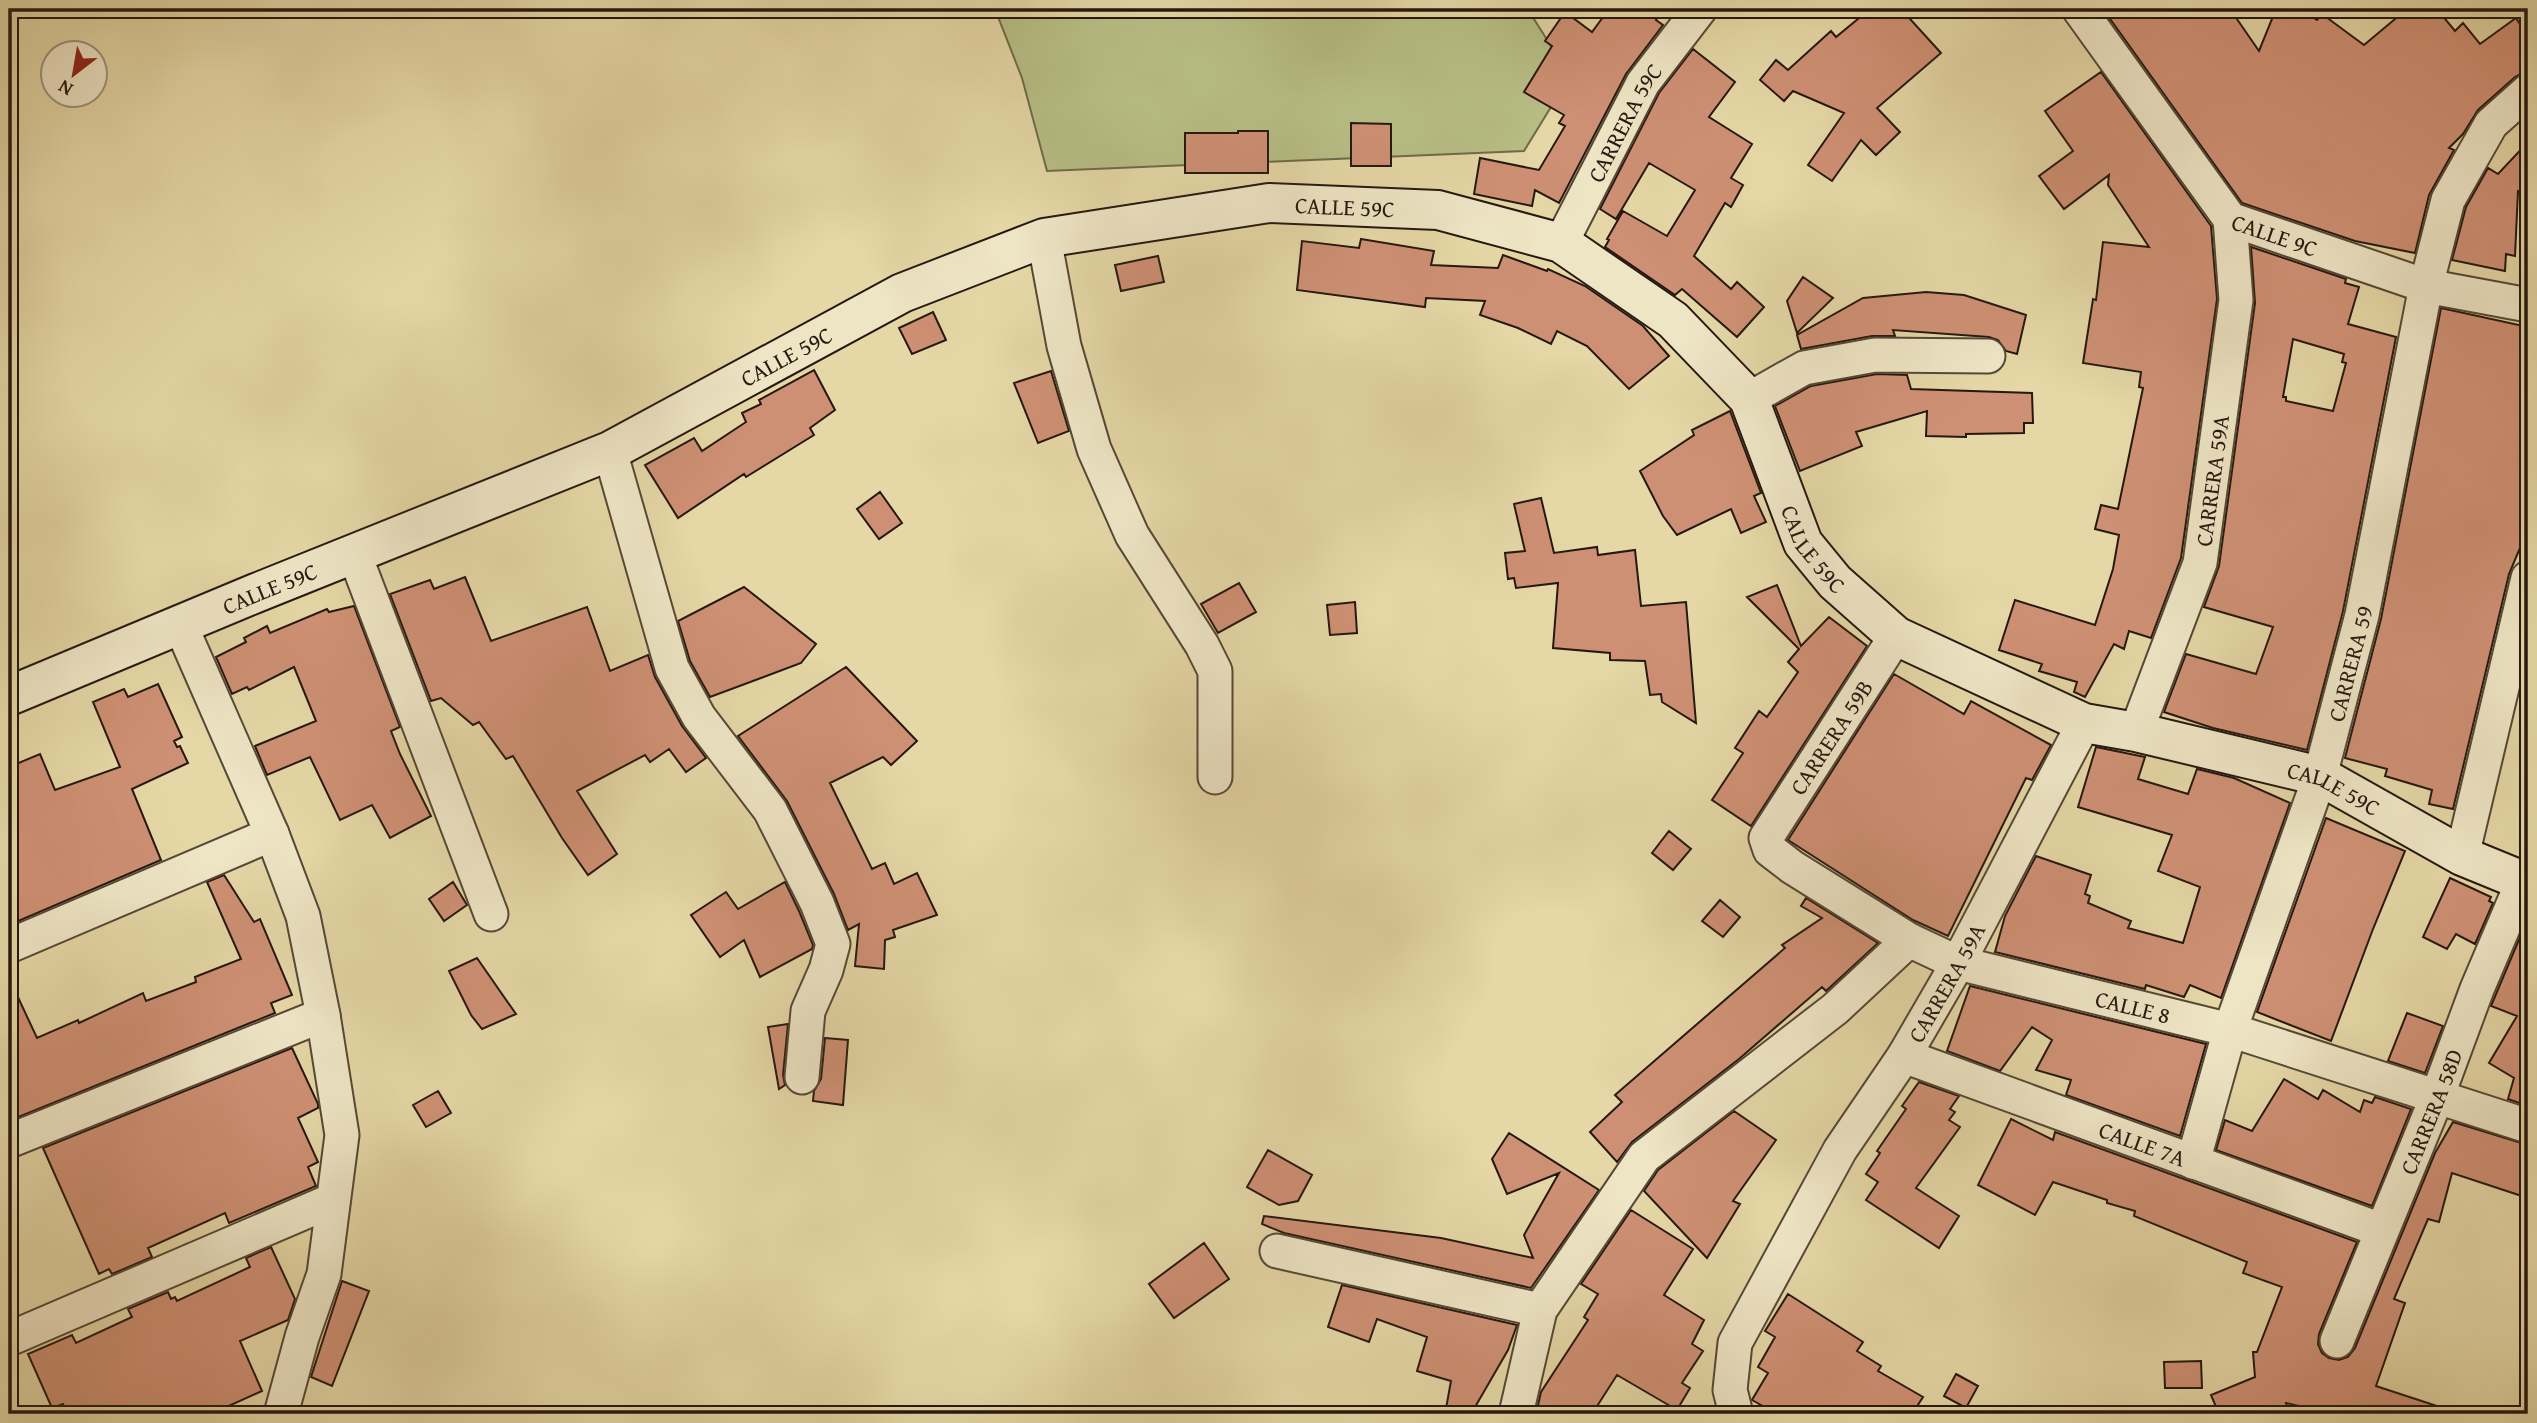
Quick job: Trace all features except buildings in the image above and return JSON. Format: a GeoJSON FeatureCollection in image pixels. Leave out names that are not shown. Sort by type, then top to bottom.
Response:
{"type":"FeatureCollection","features":[{"type":"Feature","properties":{"kind":"street","name":"CARRERA 59C"},"geometry":{"type":"LineString","coordinates":[[1561,243],[1643,83],[1700,9]]}},
{"type":"Feature","properties":{"kind":"street","name":"CALLE 9C"},"geometry":{"type":"LineString","coordinates":[[2080,9],[2230,219],[2426,286],[2528,305]]}},
{"type":"Feature","properties":{"kind":"street","name":"CARRERA 59"},"geometry":{"type":"LineString","coordinates":[[2193,1162],[2230,1030],[2320,776],[2362,615],[2426,286],[2448,200],[2491,124],[2528,91]]}},
{"type":"Feature","properties":{"kind":"street","name":"CALLE 59C"},"geometry":{"type":"LineString","coordinates":[[9,696],[180,624],[610,451],[902,293],[1044,238],[1269,203],[1438,210],[1561,243],[1673,320],[1749,399],[1803,543],[1835,582],[1896,636],[2084,723],[2136,732],[2320,776],[2462,856],[2526,882]]}},
{"type":"Feature","properties":{"kind":"street","name":"CARRERA 59A"},"geometry":{"type":"LineString","coordinates":[[2136,732],[2200,563],[2236,300],[2230,219]]}},
{"type":"Feature","properties":{"kind":"street"},"geometry":{"type":"LineString","coordinates":[[1044,238],[1064,346],[1094,449],[1132,535],[1202,645],[1215,671],[1215,777]]}},
{"type":"Feature","properties":{"kind":"street"},"geometry":{"type":"LineString","coordinates":[[1749,399],[1804,368],[1875,355],[1988,356]]}},
{"type":"Feature","properties":{"kind":"street"},"geometry":{"type":"LineString","coordinates":[[610,451],[672,668],[699,717],[770,810],[817,903],[832,944],[826,970],[807,1011],[802,1077]]}},
{"type":"Feature","properties":{"kind":"street"},"geometry":{"type":"LineString","coordinates":[[354,554],[491,914]]}},
{"type":"Feature","properties":{"kind":"street"},"geometry":{"type":"LineString","coordinates":[[2462,856],[2528,578]]}},
{"type":"Feature","properties":{"kind":"street"},"geometry":{"type":"LineString","coordinates":[[180,624],[272,834],[303,916],[323,1015],[342,1135],[324,1274],[279,1413]]}},
{"type":"Feature","properties":{"kind":"street","name":"CARRERA 59B"},"geometry":{"type":"LineString","coordinates":[[1766,838],[1896,636]]}},
{"type":"Feature","properties":{"kind":"street","name":"CARRERA 59A"},"geometry":{"type":"LineString","coordinates":[[1736,1414],[1730,1390],[1735,1343],[1840,1150],[1904,1056],[1958,963],[2084,723]]}},
{"type":"Feature","properties":{"kind":"street"},"geometry":{"type":"LineString","coordinates":[[9,946],[272,834]]}},
{"type":"Feature","properties":{"kind":"street","name":"CALLE 8"},"geometry":{"type":"LineString","coordinates":[[1766,838],[1770,850],[1792,867],[1909,940],[1958,963],[2230,1030],[2528,1126]]}},
{"type":"Feature","properties":{"kind":"street","name":"CARRERA 58D"},"geometry":{"type":"LineString","coordinates":[[2337,1342],[2437,1097],[2477,989],[2526,882]]}},
{"type":"Feature","properties":{"kind":"street"},"geometry":{"type":"LineString","coordinates":[[1516,1414],[1540,1310],[1644,1157],[1835,1009],[1909,940]]}},
{"type":"Feature","properties":{"kind":"street"},"geometry":{"type":"LineString","coordinates":[[9,1141],[323,1015]]}},
{"type":"Feature","properties":{"kind":"street","name":"CALLE 7A"},"geometry":{"type":"LineString","coordinates":[[1904,1056],[2381,1230]]}},
{"type":"Feature","properties":{"kind":"street"},"geometry":{"type":"LineString","coordinates":[[9,1339],[333,1200]]}},
{"type":"Feature","properties":{"kind":"street"},"geometry":{"type":"LineString","coordinates":[[1277,1251],[1540,1310]]}},
{"type":"Feature","properties":{"kind":"green space"},"geometry":{"type":"Polygon","coordinates":[[[995,9],[1551,9],[1534,19],[1570,76],[1524,151],[1047,171],[1022,78],[995,9]]]}}]}
